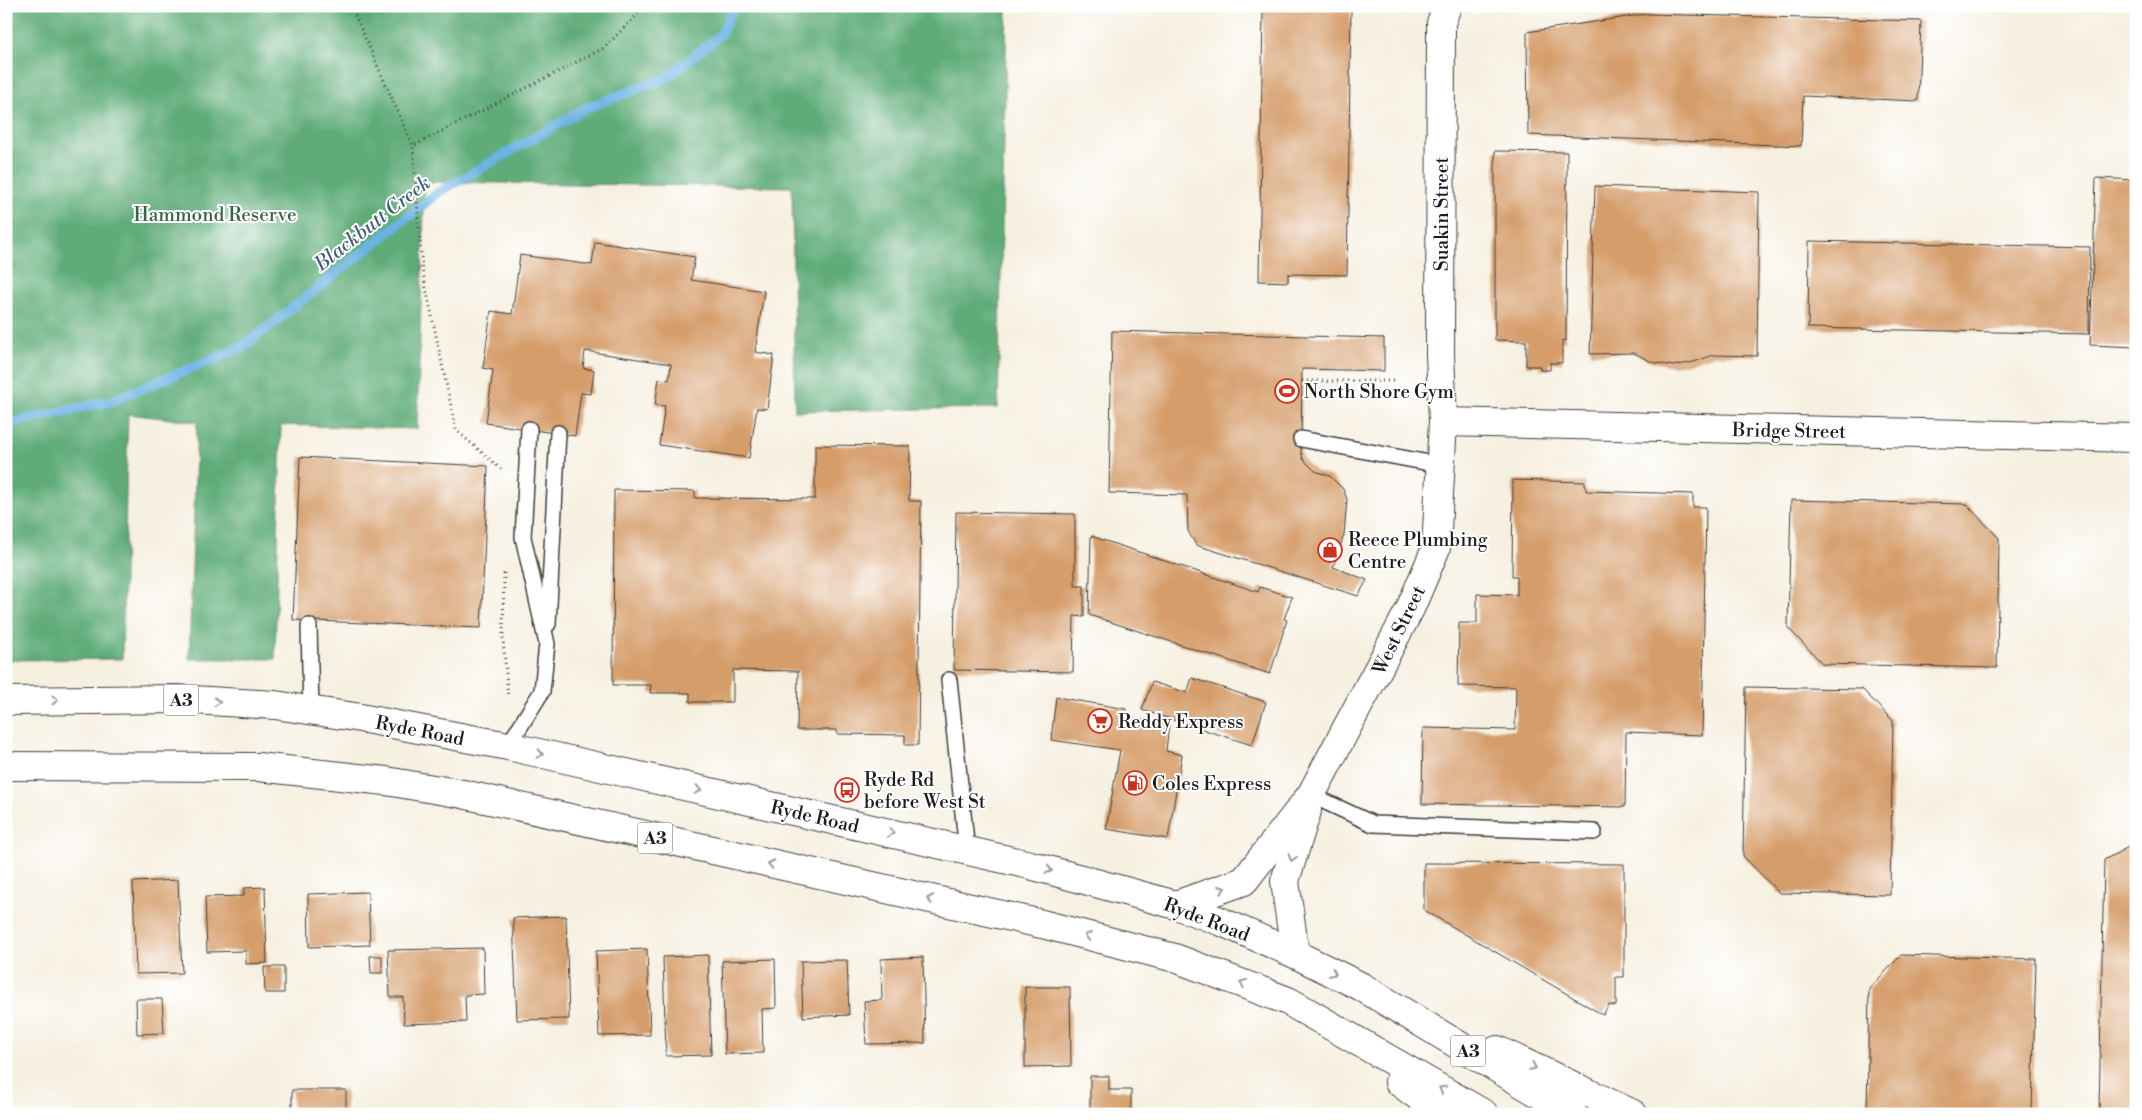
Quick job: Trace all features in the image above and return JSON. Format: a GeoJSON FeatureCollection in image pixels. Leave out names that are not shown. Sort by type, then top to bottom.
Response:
{"type":"FeatureCollection","features":[{"type":"Feature","properties":{"kind":"main road","name":"Suakin Street"},"geometry":{"type":"LineString","coordinates":[[1443,422],[1440,354],[1441,23],[1448,6]]}},
{"type":"Feature","properties":{"kind":"main road","name":"Bridge Street"},"geometry":{"type":"LineString","coordinates":[[1443,422],[2136,438]]}},
{"type":"Feature","properties":{"kind":"main road","name":"West Street"},"geometry":{"type":"LineString","coordinates":[[1176,905],[1244,881],[1312,795],[1410,609],[1436,548],[1443,422]]}},
{"type":"Feature","properties":{"kind":"main road","name":"Ryde Road"},"geometry":{"type":"LineString","coordinates":[[6,700],[177,700],[275,705],[508,746],[1030,865],[1176,905],[1222,922],[1295,954],[1362,987],[1573,1114]]}},
{"type":"Feature","properties":{"kind":"main road","name":"A3"},"geometry":{"type":"LineString","coordinates":[[6,766],[258,767],[386,781],[463,794],[1042,924],[1175,958],[1288,1001],[1484,1114]]}},
{"type":"Feature","properties":{"kind":"main road","name":"West Street"},"geometry":{"type":"LineString","coordinates":[[1295,954],[1286,881],[1312,795]]}},
{"type":"Feature","properties":{"kind":"main road"},"geometry":{"type":"LineString","coordinates":[[1362,987],[1633,1114]]}},
{"type":"Feature","properties":{"kind":"main road"},"geometry":{"type":"LineString","coordinates":[[1288,1001],[1442,1114]]}},
{"type":"Feature","properties":{"kind":"lane"},"geometry":{"type":"LineString","coordinates":[[529,429],[523,536],[547,644]]}},
{"type":"Feature","properties":{"kind":"lane"},"geometry":{"type":"LineString","coordinates":[[508,746],[542,692],[547,644],[558,434]]}},
{"type":"Feature","properties":{"kind":"lane"},"geometry":{"type":"LineString","coordinates":[[1301,439],[1440,465]]}},
{"type":"Feature","properties":{"kind":"lane"},"geometry":{"type":"LineString","coordinates":[[309,626],[311,711]]}},
{"type":"Feature","properties":{"kind":"lane"},"geometry":{"type":"LineString","coordinates":[[949,680],[967,851]]}},
{"type":"Feature","properties":{"kind":"lane"},"geometry":{"type":"LineString","coordinates":[[1312,795],[1373,824],[1594,832]]}},
{"type":"Feature","properties":{"kind":"path"},"geometry":{"type":"LineString","coordinates":[[351,6],[413,146],[422,269],[456,430],[506,473]]}},
{"type":"Feature","properties":{"kind":"path"},"geometry":{"type":"LineString","coordinates":[[413,146],[604,48],[646,6]]}},
{"type":"Feature","properties":{"kind":"path"},"geometry":{"type":"LineString","coordinates":[[1302,381],[1396,381]]}},
{"type":"Feature","properties":{"kind":"path"},"geometry":{"type":"LineString","coordinates":[[504,570],[503,637],[509,699]]}},
{"type":"Feature","properties":{"kind":"green space","name":"Hammond Reserve"},"geometry":{"type":"Polygon","coordinates":[[[6,6],[1007,6],[998,408],[795,411],[792,187],[425,182],[417,429],[281,425],[275,659],[189,659],[197,422],[128,414],[122,659],[6,660],[6,6]]]}},
{"type":"Feature","properties":{"kind":"building"},"geometry":{"type":"Polygon","coordinates":[[[1263,6],[1351,8],[1347,275],[1288,274],[1288,282],[1259,281],[1263,6]]]}},
{"type":"Feature","properties":{"kind":"building"},"geometry":{"type":"Polygon","coordinates":[[[1647,14],[1921,21],[1918,101],[1803,96],[1801,146],[1528,135],[1527,32],[1647,14]]]}},
{"type":"Feature","properties":{"kind":"building"},"geometry":{"type":"Polygon","coordinates":[[[1495,151],[1567,152],[1566,341],[1562,340],[1562,363],[1550,363],[1550,370],[1540,370],[1540,366],[1526,366],[1526,341],[1495,340],[1495,151]]]}},
{"type":"Feature","properties":{"kind":"building"},"geometry":{"type":"Polygon","coordinates":[[[2096,178],[2136,180],[2136,347],[2090,345],[2096,178]]]}},
{"type":"Feature","properties":{"kind":"building"},"geometry":{"type":"Polygon","coordinates":[[[1595,186],[1759,192],[1757,356],[1713,355],[1694,362],[1673,366],[1652,362],[1634,353],[1590,354],[1595,186]]]}},
{"type":"Feature","properties":{"kind":"building"},"geometry":{"type":"Polygon","coordinates":[[[1809,241],[2090,247],[2089,334],[1808,328],[1809,241]]]}},
{"type":"Feature","properties":{"kind":"building"},"geometry":{"type":"Polygon","coordinates":[[[595,242],[695,257],[691,280],[764,291],[755,352],[774,355],[767,409],[757,408],[749,458],[659,445],[665,406],[655,405],[659,379],[669,380],[671,364],[585,351],[583,368],[594,370],[591,394],[581,393],[575,436],[486,423],[493,370],[483,368],[491,311],[512,314],[520,255],[592,265],[595,242]]]}},
{"type":"Feature","properties":{"kind":"building"},"geometry":{"type":"Polygon","coordinates":[[[1112,331],[1384,338],[1384,371],[1302,369],[1301,451],[1303,459],[1315,471],[1330,476],[1343,489],[1347,499],[1344,535],[1333,567],[1367,580],[1358,596],[1196,545],[1188,531],[1187,495],[1109,493],[1112,331]]]}},
{"type":"Feature","properties":{"kind":"building"},"geometry":{"type":"Polygon","coordinates":[[[815,445],[910,446],[909,501],[921,501],[918,745],[905,745],[905,735],[837,734],[837,730],[797,730],[798,671],[733,670],[733,702],[690,702],[690,693],[650,693],[651,685],[613,685],[614,490],[695,491],[695,498],[815,499],[815,445]]]}},
{"type":"Feature","properties":{"kind":"building"},"geometry":{"type":"Polygon","coordinates":[[[300,457],[488,466],[481,628],[293,620],[300,457]]]}},
{"type":"Feature","properties":{"kind":"building"},"geometry":{"type":"Polygon","coordinates":[[[1513,480],[1585,482],[1586,491],[1693,494],[1693,507],[1706,507],[1702,735],[1626,732],[1625,807],[1422,804],[1423,728],[1515,730],[1516,687],[1458,686],[1459,623],[1477,623],[1477,594],[1517,595],[1517,576],[1512,576],[1513,480]]]}},
{"type":"Feature","properties":{"kind":"building"},"geometry":{"type":"Polygon","coordinates":[[[1791,500],[1966,504],[1999,538],[1997,668],[1823,664],[1788,628],[1791,500]]]}},
{"type":"Feature","properties":{"kind":"building"},"geometry":{"type":"Polygon","coordinates":[[[956,512],[1075,514],[1075,586],[1084,586],[1084,617],[1074,616],[1073,672],[954,670],[956,512]]]}},
{"type":"Feature","properties":{"kind":"building"},"geometry":{"type":"Polygon","coordinates":[[[1091,536],[1258,592],[1260,587],[1292,597],[1284,619],[1287,620],[1270,674],[1089,615],[1091,536]]]}},
{"type":"Feature","properties":{"kind":"building"},"geometry":{"type":"Polygon","coordinates":[[[1192,678],[1266,702],[1252,745],[1142,710],[1152,682],[1187,693],[1192,678]]]}},
{"type":"Feature","properties":{"kind":"building"},"geometry":{"type":"Polygon","coordinates":[[[1746,687],[1862,689],[1893,721],[1890,895],[1779,893],[1743,856],[1746,687]]]}},
{"type":"Feature","properties":{"kind":"building"},"geometry":{"type":"Polygon","coordinates":[[[1056,697],[1126,709],[1125,718],[1169,724],[1166,751],[1182,755],[1168,839],[1106,829],[1120,750],[1051,740],[1056,697]]]}},
{"type":"Feature","properties":{"kind":"building"},"geometry":{"type":"Polygon","coordinates":[[[2136,843],[2136,1114],[2099,1114],[2104,860],[2136,843]]]}},
{"type":"Feature","properties":{"kind":"building"},"geometry":{"type":"Polygon","coordinates":[[[1424,863],[1624,864],[1624,977],[1616,977],[1616,1006],[1609,1005],[1603,1015],[1424,910],[1424,863]]]}},
{"type":"Feature","properties":{"kind":"building"},"geometry":{"type":"Polygon","coordinates":[[[178,880],[182,973],[136,974],[133,882],[178,880]]]}},
{"type":"Feature","properties":{"kind":"building"},"geometry":{"type":"Polygon","coordinates":[[[265,887],[267,963],[246,964],[246,951],[207,952],[205,897],[244,896],[244,888],[265,887]]]}},
{"type":"Feature","properties":{"kind":"building"},"geometry":{"type":"Polygon","coordinates":[[[368,892],[370,945],[309,947],[308,894],[368,892]]]}},
{"type":"Feature","properties":{"kind":"building"},"geometry":{"type":"Polygon","coordinates":[[[566,916],[569,1019],[517,1020],[513,918],[566,916]]]}},
{"type":"Feature","properties":{"kind":"building"},"geometry":{"type":"Polygon","coordinates":[[[483,948],[484,994],[465,995],[466,1022],[404,1024],[403,997],[390,997],[388,950],[483,948]]]}},
{"type":"Feature","properties":{"kind":"building"},"geometry":{"type":"Polygon","coordinates":[[[647,949],[650,1035],[599,1036],[596,951],[647,949]]]}},
{"type":"Feature","properties":{"kind":"building"},"geometry":{"type":"Polygon","coordinates":[[[708,955],[711,1055],[666,1056],[663,957],[708,955]]]}},
{"type":"Feature","properties":{"kind":"building"},"geometry":{"type":"Polygon","coordinates":[[[1901,955],[2036,959],[2032,1114],[1867,1114],[1869,989],[1901,955]]]}},
{"type":"Feature","properties":{"kind":"building"},"geometry":{"type":"Polygon","coordinates":[[[370,956],[382,956],[382,973],[371,973],[370,956]]]}},
{"type":"Feature","properties":{"kind":"building"},"geometry":{"type":"Polygon","coordinates":[[[923,957],[925,1043],[866,1044],[864,1001],[882,1000],[881,959],[923,957]]]}},
{"type":"Feature","properties":{"kind":"building"},"geometry":{"type":"Polygon","coordinates":[[[775,959],[776,1008],[762,1009],[763,1053],[725,1054],[722,961],[775,959]]]}},
{"type":"Feature","properties":{"kind":"building"},"geometry":{"type":"Polygon","coordinates":[[[847,960],[849,1015],[803,1017],[801,961],[847,960]]]}},
{"type":"Feature","properties":{"kind":"building"},"geometry":{"type":"Polygon","coordinates":[[[264,967],[284,967],[284,993],[265,993],[264,967]]]}},
{"type":"Feature","properties":{"kind":"building"},"geometry":{"type":"Polygon","coordinates":[[[1025,987],[1070,987],[1071,1066],[1025,1067],[1025,987]]]}},
{"type":"Feature","properties":{"kind":"building"},"geometry":{"type":"Polygon","coordinates":[[[136,999],[162,999],[164,1033],[137,1034],[136,999]]]}},
{"type":"Feature","properties":{"kind":"building"},"geometry":{"type":"Polygon","coordinates":[[[1090,1076],[1109,1076],[1109,1090],[1131,1090],[1131,1114],[1090,1114],[1090,1076]]]}},
{"type":"Feature","properties":{"kind":"building"},"geometry":{"type":"Polygon","coordinates":[[[292,1090],[346,1090],[346,1114],[292,1114],[292,1090]]]}},
{"type":"Feature","properties":{"kind":"waterway","name":"Blackbutt Creek"},"geometry":{"type":"LineString","coordinates":[[6,424],[111,401],[243,347],[439,192],[588,107],[667,78],[721,34],[734,6]]}},
{"type":"Feature","properties":{"kind":"place","name":"North Shore Gym"},"geometry":{"type":"Point","coordinates":[1287,391]}},
{"type":"Feature","properties":{"kind":"place","name":"Reece Plumbing Centre"},"geometry":{"type":"Point","coordinates":[1330,550]}},
{"type":"Feature","properties":{"kind":"place","name":"Reddy Express"},"geometry":{"type":"Point","coordinates":[1100,721]}},
{"type":"Feature","properties":{"kind":"place","name":"Coles Express"},"geometry":{"type":"Point","coordinates":[1135,783]}},
{"type":"Feature","properties":{"kind":"place","name":"Ryde Rd before West St"},"geometry":{"type":"Point","coordinates":[847,790]}}]}
